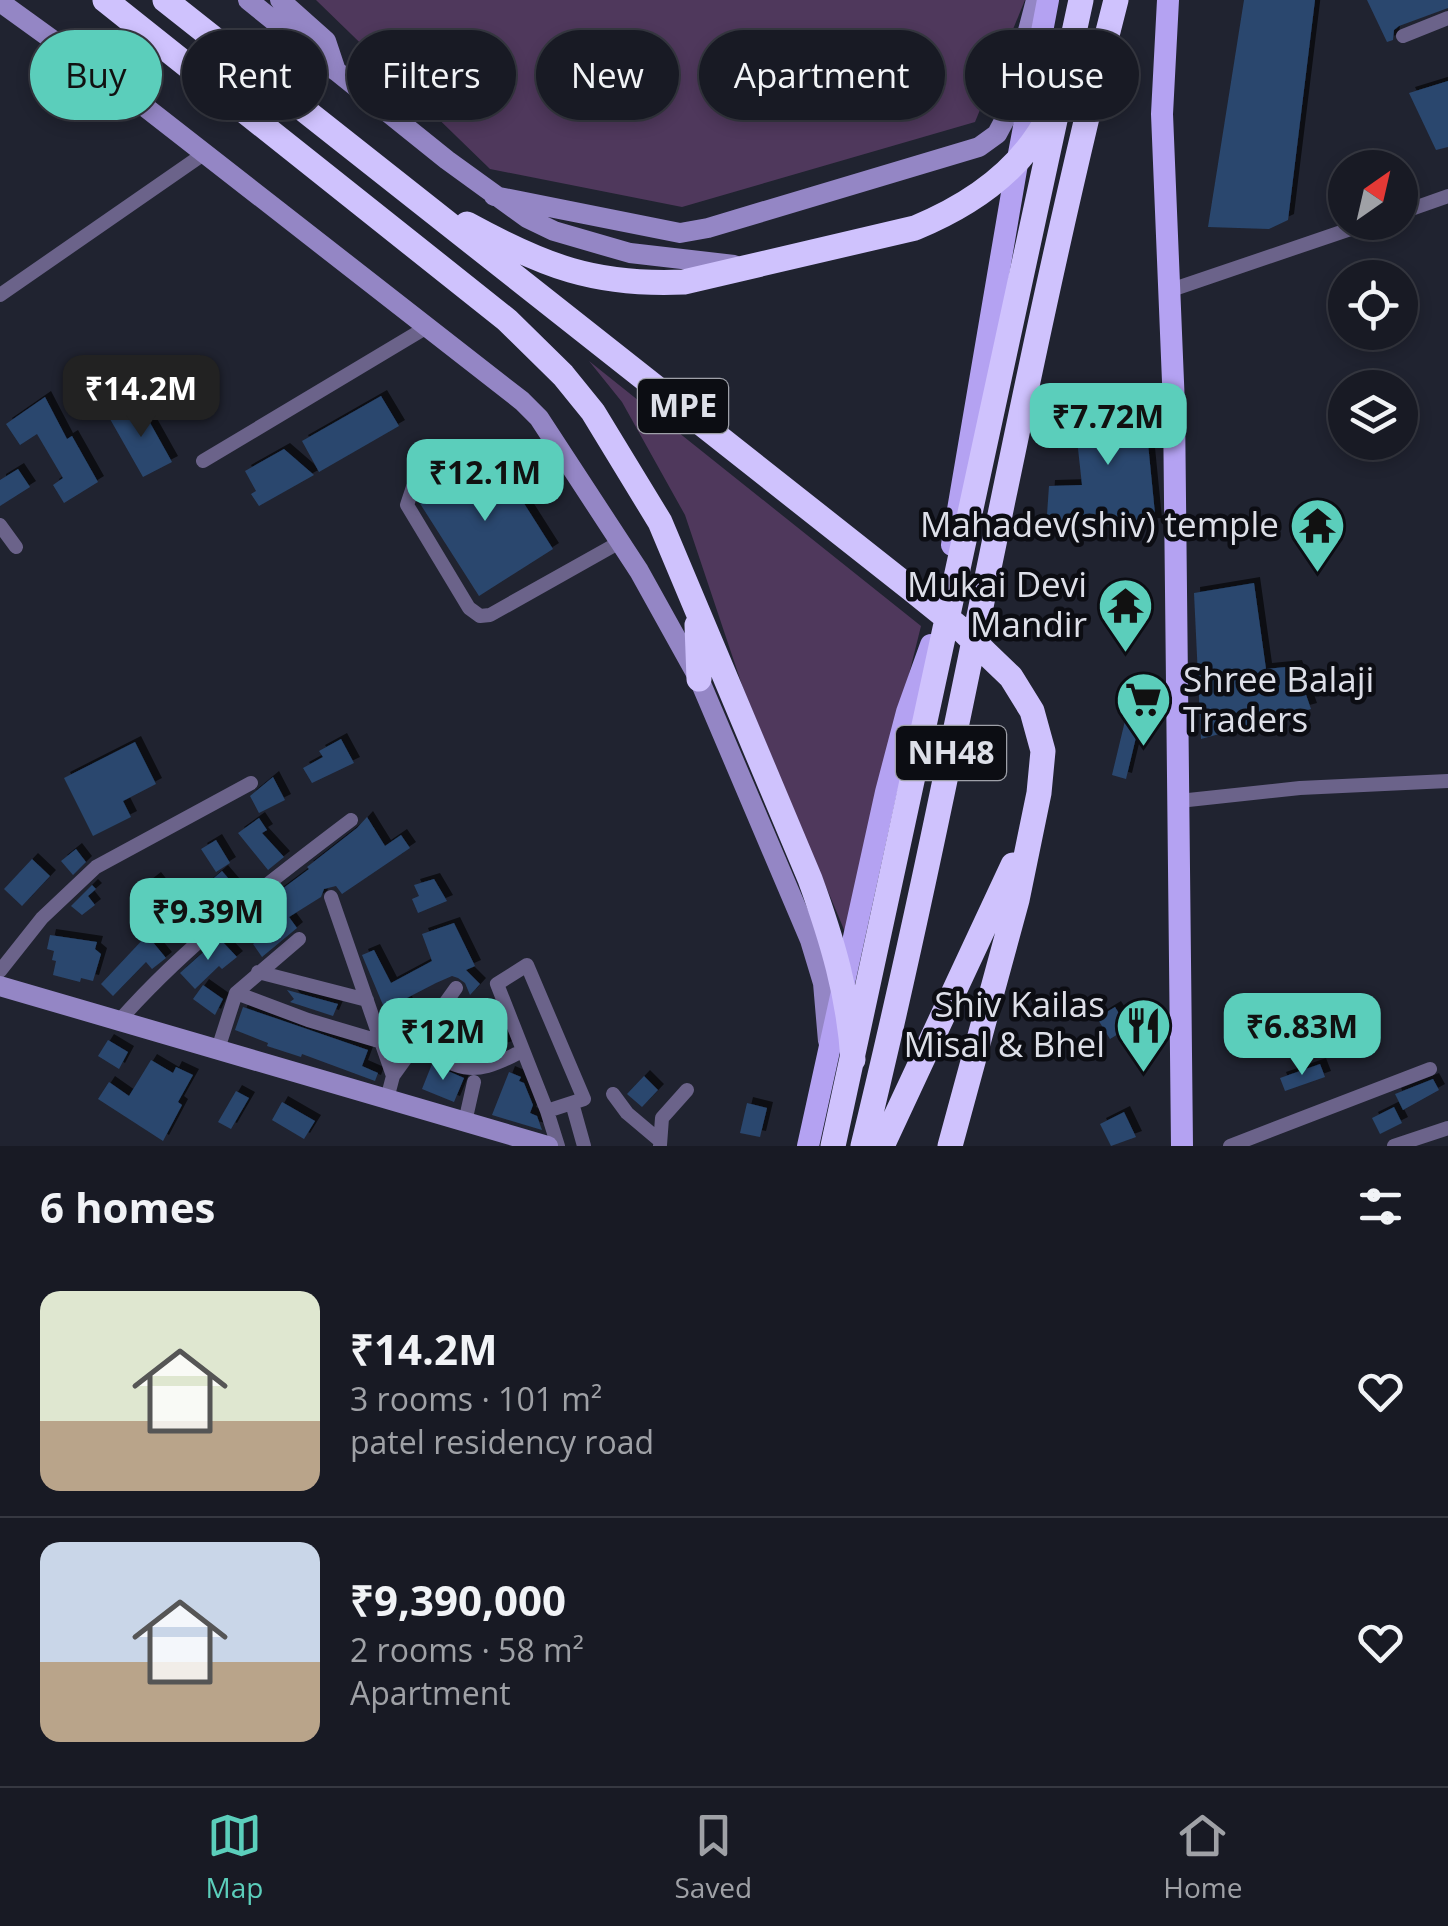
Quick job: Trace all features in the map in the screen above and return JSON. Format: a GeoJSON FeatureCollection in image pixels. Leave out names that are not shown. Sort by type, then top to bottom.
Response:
{"type":"FeatureCollection","features":[{"type":"Feature","properties":{"kind":"highway","name":"MPE"},"geometry":{"type":"LineString","coordinates":[[105,0],[507,320],[563,374],[594,412],[660,522],[774,791],[830,933],[844,989],[853,1060]]}},
{"type":"Feature","properties":{"kind":"highway","name":"MPE"},"geometry":{"type":"LineString","coordinates":[[165,0],[911,589],[1000,664],[1026,700],[1040,737],[1042,778],[1035,809],[1014,864],[882,1146]]}},
{"type":"Feature","properties":{"kind":"highway","name":"NH48"},"geometry":{"type":"LineString","coordinates":[[1075,30],[1081,0]]}},
{"type":"Feature","properties":{"kind":"highway","name":"NH48"},"geometry":{"type":"LineString","coordinates":[[863,1146],[904,975],[1088,109],[1116,0]]}},
{"type":"Feature","properties":{"kind":"highway"},"geometry":{"type":"LineString","coordinates":[[410,193],[512,248],[587,277],[650,284],[684,282],[916,228],[962,206],[1016,164],[1047,120]]}},
{"type":"Feature","properties":{"kind":"highway","name":"NH48"},"geometry":{"type":"LineString","coordinates":[[833,1146],[874,969],[942,627],[1056,120]]}},
{"type":"Feature","properties":{"kind":"highway"},"geometry":{"type":"LineString","coordinates":[[696,605],[700,679]]}},
{"type":"Feature","properties":{"kind":"highway"},"geometry":{"type":"LineString","coordinates":[[950,1146],[1017,900],[1035,809]]}},
{"type":"Feature","properties":{"kind":"main road"},"geometry":{"type":"LineString","coordinates":[[808,1146],[886,792],[907,712],[942,627],[1016,164],[1048,0]]}},
{"type":"Feature","properties":{"kind":"main road"},"geometry":{"type":"LineString","coordinates":[[1168,0],[1162,114],[1171,290],[1182,1146]]}},
{"type":"Feature","properties":{"kind":"street"},"geometry":{"type":"LineString","coordinates":[[248,0],[527,218],[582,240],[662,259],[748,267]]}},
{"type":"Feature","properties":{"kind":"street"},"geometry":{"type":"LineString","coordinates":[[280,0],[326,41],[337,72]]}},
{"type":"Feature","properties":{"kind":"street"},"geometry":{"type":"LineString","coordinates":[[494,196],[680,233],[979,147],[997,134],[1005,120],[1036,0]]}},
{"type":"Feature","properties":{"kind":"street"},"geometry":{"type":"LineString","coordinates":[[0,2],[205,153],[540,418],[620,542],[700,679],[810,940],[823,984],[829,1048]]}},
{"type":"Feature","properties":{"kind":"street"},"geometry":{"type":"LineString","coordinates":[[1404,36],[1448,18]]}},
{"type":"Feature","properties":{"kind":"street"},"geometry":{"type":"LineString","coordinates":[[0,295],[205,153]]}},
{"type":"Feature","properties":{"kind":"street"},"geometry":{"type":"LineString","coordinates":[[1418,206],[1447,197]]}},
{"type":"Feature","properties":{"kind":"street"},"geometry":{"type":"LineString","coordinates":[[1171,290],[1328,237]]}},
{"type":"Feature","properties":{"kind":"street"},"geometry":{"type":"LineString","coordinates":[[203,461],[426,327]]}},
{"type":"Feature","properties":{"kind":"street"},"geometry":{"type":"LineString","coordinates":[[429,474],[414,487],[407,504],[469,608],[480,616],[490,616],[620,542]]}},
{"type":"Feature","properties":{"kind":"street"},"geometry":{"type":"LineString","coordinates":[[0,524],[16,547]]}},
{"type":"Feature","properties":{"kind":"street"},"geometry":{"type":"LineString","coordinates":[[1180,801],[1300,788],[1448,781]]}},
{"type":"Feature","properties":{"kind":"street"},"geometry":{"type":"LineString","coordinates":[[0,971],[42,918],[96,867],[251,783]]}},
{"type":"Feature","properties":{"kind":"street"},"geometry":{"type":"LineString","coordinates":[[119,1021],[192,946],[351,820]]}},
{"type":"Feature","properties":{"kind":"street"},"geometry":{"type":"LineString","coordinates":[[331,897],[392,1076]]}},
{"type":"Feature","properties":{"kind":"street"},"geometry":{"type":"LineString","coordinates":[[218,1049],[236,992],[299,939]]}},
{"type":"Feature","properties":{"kind":"street"},"geometry":{"type":"LineString","coordinates":[[547,1111],[584,1098],[527,965],[496,984],[558,1146]]}},
{"type":"Feature","properties":{"kind":"street"},"geometry":{"type":"LineString","coordinates":[[258,972],[367,1000]]}},
{"type":"Feature","properties":{"kind":"street"},"geometry":{"type":"LineString","coordinates":[[0,986],[548,1146]]}},
{"type":"Feature","properties":{"kind":"street"},"geometry":{"type":"LineString","coordinates":[[386,1099],[392,1076],[456,988]]}},
{"type":"Feature","properties":{"kind":"street"},"geometry":{"type":"LineString","coordinates":[[236,992],[308,1020],[382,1042]]}},
{"type":"Feature","properties":{"kind":"street"},"geometry":{"type":"LineString","coordinates":[[418,1040],[435,1055],[466,1069],[490,1066],[516,1054]]}},
{"type":"Feature","properties":{"kind":"street"},"geometry":{"type":"LineString","coordinates":[[1230,1146],[1430,1069]]}},
{"type":"Feature","properties":{"kind":"street"},"geometry":{"type":"LineString","coordinates":[[465,1122],[474,1082]]}},
{"type":"Feature","properties":{"kind":"street"},"geometry":{"type":"LineString","coordinates":[[659,1143],[662,1118],[687,1090]]}},
{"type":"Feature","properties":{"kind":"street"},"geometry":{"type":"LineString","coordinates":[[612,1094],[659,1143]]}},
{"type":"Feature","properties":{"kind":"street"},"geometry":{"type":"LineString","coordinates":[[572,1103],[584,1146]]}},
{"type":"Feature","properties":{"kind":"street"},"geometry":{"type":"LineString","coordinates":[[1394,1146],[1448,1128]]}},
{"type":"Feature","properties":{"kind":"shaded area"},"geometry":{"type":"Polygon","coordinates":[[[316,0],[1025,0],[1013,30],[965,30],[965,120],[975,122],[682,207],[490,169],[440,120],[516,120],[516,30],[347,30],[316,0]]]}},
{"type":"Feature","properties":{"kind":"shaded area"},"geometry":{"type":"Polygon","coordinates":[[[589,361],[921,626],[845,932],[743,688],[685,515],[622,402],[589,361]]]}},
{"type":"Feature","properties":{"kind":"building"},"geometry":{"type":"Polygon","coordinates":[[[1244,0],[1315,0],[1288,220],[1269,229],[1208,227],[1244,0]]]}},
{"type":"Feature","properties":{"kind":"building"},"geometry":{"type":"Polygon","coordinates":[[[1367,0],[1448,0],[1448,8],[1399,26],[1394,30],[1393,40],[1387,42],[1367,0]]]}},
{"type":"Feature","properties":{"kind":"building"},"geometry":{"type":"Polygon","coordinates":[[[1448,81],[1448,147],[1436,150],[1409,93],[1448,81]]]}},
{"type":"Feature","properties":{"kind":"building"},"geometry":{"type":"Polygon","coordinates":[[[1143,393],[1156,524],[1046,529],[1049,486],[1082,485],[1073,403],[1143,393]]]}},
{"type":"Feature","properties":{"kind":"building"},"geometry":{"type":"Polygon","coordinates":[[[381,396],[399,426],[319,472],[302,441],[381,396]]]}},
{"type":"Feature","properties":{"kind":"building"},"geometry":{"type":"Polygon","coordinates":[[[45,397],[67,439],[72,436],[98,482],[64,503],[53,485],[63,478],[37,434],[20,445],[6,424],[45,397]]]}},
{"type":"Feature","properties":{"kind":"building"},"geometry":{"type":"Polygon","coordinates":[[[139,403],[172,462],[143,477],[110,419],[139,403]]]}},
{"type":"Feature","properties":{"kind":"building"},"geometry":{"type":"Polygon","coordinates":[[[284,449],[314,475],[259,506],[245,471],[284,449]]]}},
{"type":"Feature","properties":{"kind":"building"},"geometry":{"type":"Polygon","coordinates":[[[492,453],[553,549],[479,596],[419,502],[492,453]]]}},
{"type":"Feature","properties":{"kind":"building"},"geometry":{"type":"Polygon","coordinates":[[[18,469],[30,487],[0,506],[0,480],[18,469]]]}},
{"type":"Feature","properties":{"kind":"building"},"geometry":{"type":"Polygon","coordinates":[[[1254,583],[1266,669],[1296,666],[1311,709],[1201,739],[1194,593],[1254,583]]]}},
{"type":"Feature","properties":{"kind":"building"},"geometry":{"type":"Polygon","coordinates":[[[1130,700],[1144,704],[1126,779],[1112,775],[1130,700]]]}},
{"type":"Feature","properties":{"kind":"building"},"geometry":{"type":"Polygon","coordinates":[[[341,739],[354,763],[312,783],[303,768],[323,757],[319,751],[341,739]]]}},
{"type":"Feature","properties":{"kind":"building"},"geometry":{"type":"Polygon","coordinates":[[[135,742],[156,784],[123,801],[131,817],[93,836],[64,778],[135,742]]]}},
{"type":"Feature","properties":{"kind":"building"},"geometry":{"type":"Polygon","coordinates":[[[273,777],[285,800],[259,813],[250,796],[273,777]]]}},
{"type":"Feature","properties":{"kind":"building"},"geometry":{"type":"Polygon","coordinates":[[[367,817],[385,846],[401,835],[410,848],[342,894],[336,886],[324,889],[321,897],[289,917],[297,928],[262,957],[253,944],[264,936],[247,915],[309,869],[367,817]]]}},
{"type":"Feature","properties":{"kind":"building"},"geometry":{"type":"Polygon","coordinates":[[[259,818],[267,830],[262,833],[284,857],[268,870],[238,833],[259,818]]]}},
{"type":"Feature","properties":{"kind":"building"},"geometry":{"type":"Polygon","coordinates":[[[216,840],[230,863],[216,872],[201,849],[216,840]]]}},
{"type":"Feature","properties":{"kind":"building"},"geometry":{"type":"Polygon","coordinates":[[[76,849],[86,862],[73,875],[61,861],[76,849]]]}},
{"type":"Feature","properties":{"kind":"building"},"geometry":{"type":"Polygon","coordinates":[[[32,859],[50,876],[22,906],[4,889],[32,859]]]}},
{"type":"Feature","properties":{"kind":"building"},"geometry":{"type":"Polygon","coordinates":[[[222,871],[240,892],[201,926],[185,903],[209,887],[207,884],[222,871]]]}},
{"type":"Feature","properties":{"kind":"building"},"geometry":{"type":"Polygon","coordinates":[[[155,878],[174,902],[161,912],[142,888],[155,878]]]}},
{"type":"Feature","properties":{"kind":"building"},"geometry":{"type":"Polygon","coordinates":[[[434,879],[447,901],[418,913],[412,899],[419,896],[414,885],[434,879]]]}},
{"type":"Feature","properties":{"kind":"building"},"geometry":{"type":"Polygon","coordinates":[[[92,885],[96,889],[88,896],[95,905],[82,915],[71,906],[92,885]]]}},
{"type":"Feature","properties":{"kind":"building"},"geometry":{"type":"Polygon","coordinates":[[[454,923],[475,966],[466,970],[480,984],[470,995],[458,978],[452,976],[436,983],[405,999],[411,1016],[391,1024],[362,955],[374,950],[391,983],[432,961],[422,934],[454,923]]]}},
{"type":"Feature","properties":{"kind":"building"},"geometry":{"type":"Polygon","coordinates":[[[50,935],[97,942],[95,949],[101,954],[93,981],[53,975],[54,951],[47,949],[50,935]]]}},
{"type":"Feature","properties":{"kind":"building"},"geometry":{"type":"Polygon","coordinates":[[[147,935],[166,958],[152,969],[146,962],[113,996],[101,984],[147,935]]]}},
{"type":"Feature","properties":{"kind":"building"},"geometry":{"type":"Polygon","coordinates":[[[219,938],[237,957],[222,969],[219,966],[195,989],[180,973],[219,938]]]}},
{"type":"Feature","properties":{"kind":"building"},"geometry":{"type":"Polygon","coordinates":[[[203,985],[223,999],[215,1015],[193,999],[203,985]]]}},
{"type":"Feature","properties":{"kind":"building"},"geometry":{"type":"Polygon","coordinates":[[[287,990],[338,1004],[333,1016],[290,1002],[294,999],[287,990]]]}},
{"type":"Feature","properties":{"kind":"building"},"geometry":{"type":"Polygon","coordinates":[[[243,1007],[368,1050],[362,1066],[378,1073],[375,1081],[302,1054],[301,1057],[267,1046],[268,1043],[235,1030],[243,1007]]]}},
{"type":"Feature","properties":{"kind":"building"},"geometry":{"type":"Polygon","coordinates":[[[1115,1007],[1128,1028],[1110,1039],[1097,1018],[1115,1007]]]}},
{"type":"Feature","properties":{"kind":"building"},"geometry":{"type":"Polygon","coordinates":[[[499,1027],[506,1047],[480,1056],[476,1044],[483,1042],[480,1034],[499,1027]]]}},
{"type":"Feature","properties":{"kind":"building"},"geometry":{"type":"Polygon","coordinates":[[[108,1040],[128,1052],[119,1069],[98,1056],[108,1040]]]}},
{"type":"Feature","properties":{"kind":"building"},"geometry":{"type":"Polygon","coordinates":[[[151,1060],[173,1073],[176,1067],[193,1075],[163,1141],[98,1099],[109,1082],[129,1096],[151,1060]]]}},
{"type":"Feature","properties":{"kind":"building"},"geometry":{"type":"Polygon","coordinates":[[[432,1064],[464,1078],[454,1102],[422,1089],[432,1064]]]}},
{"type":"Feature","properties":{"kind":"building"},"geometry":{"type":"Polygon","coordinates":[[[1320,1064],[1325,1077],[1285,1091],[1280,1078],[1320,1064]]]}},
{"type":"Feature","properties":{"kind":"building"},"geometry":{"type":"Polygon","coordinates":[[[509,1072],[521,1077],[519,1081],[524,1083],[533,1105],[530,1113],[537,1116],[542,1130],[492,1115],[509,1072]]]}},
{"type":"Feature","properties":{"kind":"building"},"geometry":{"type":"Polygon","coordinates":[[[644,1076],[658,1090],[642,1107],[627,1094],[644,1076]]]}},
{"type":"Feature","properties":{"kind":"building"},"geometry":{"type":"Polygon","coordinates":[[[1433,1079],[1439,1090],[1403,1110],[1395,1094],[1433,1079]]]}},
{"type":"Feature","properties":{"kind":"building"},"geometry":{"type":"Polygon","coordinates":[[[236,1091],[249,1098],[231,1129],[218,1122],[236,1091]]]}},
{"type":"Feature","properties":{"kind":"building"},"geometry":{"type":"Polygon","coordinates":[[[282,1102],[315,1121],[304,1139],[272,1120],[282,1102]]]}},
{"type":"Feature","properties":{"kind":"building"},"geometry":{"type":"Polygon","coordinates":[[[747,1103],[767,1108],[760,1137],[740,1133],[747,1103]]]}},
{"type":"Feature","properties":{"kind":"building"},"geometry":{"type":"Polygon","coordinates":[[[1394,1107],[1402,1123],[1380,1134],[1372,1118],[1394,1107]]]}},
{"type":"Feature","properties":{"kind":"building"},"geometry":{"type":"Polygon","coordinates":[[[1124,1112],[1136,1137],[1111,1146],[1100,1124],[1124,1112]]]}},
{"type":"Feature","properties":{"kind":"place","name":"Mahadev(shiv) temple"},"geometry":{"type":"Point","coordinates":[1318,574]}},
{"type":"Feature","properties":{"kind":"place","name":"Mukai Devi Mandir"},"geometry":{"type":"Point","coordinates":[1126,654]}},
{"type":"Feature","properties":{"kind":"place","name":"Shree Balaji Traders"},"geometry":{"type":"Point","coordinates":[1144,749]}},
{"type":"Feature","properties":{"kind":"place","name":"Shiv Kailas Misal & Bhel"},"geometry":{"type":"Point","coordinates":[1144,1074]}}]}
